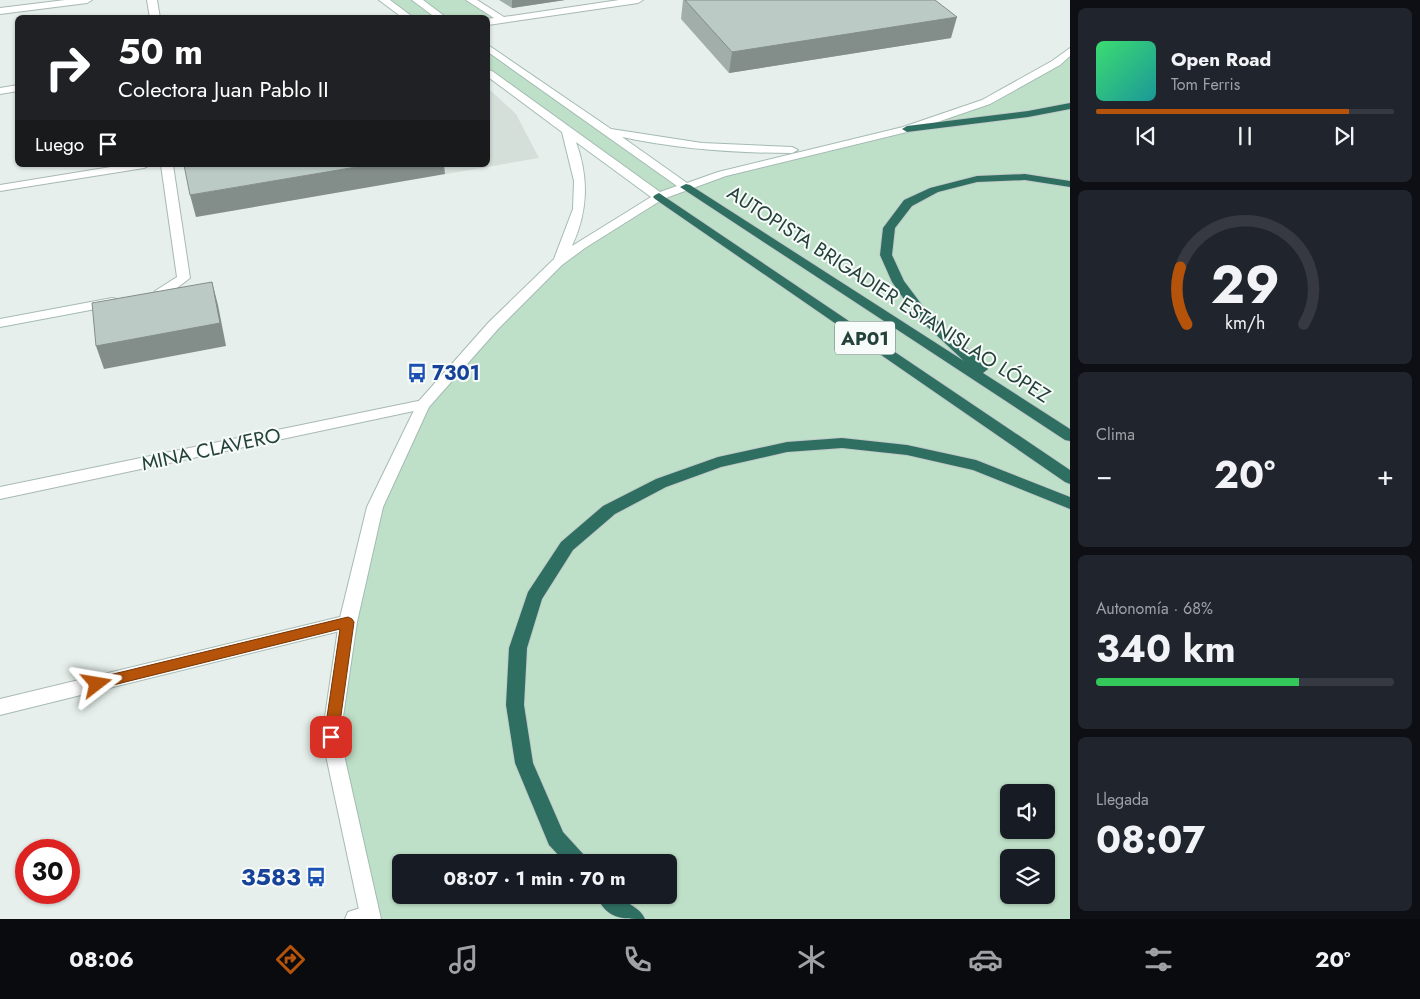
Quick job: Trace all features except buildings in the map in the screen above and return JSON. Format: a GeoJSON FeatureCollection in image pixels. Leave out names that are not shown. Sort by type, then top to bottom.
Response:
{"type":"FeatureCollection","features":[{"type":"Feature","properties":{"kind":"highway"},"geometry":{"type":"LineString","coordinates":[[907,129],[1028,114],[1070,106]]}},
{"type":"Feature","properties":{"kind":"highway"},"geometry":{"type":"LineString","coordinates":[[1013,398],[920,312],[898,282],[886,255],[889,228],[908,203],[934,190],[977,179],[1025,178],[1070,184]]}},
{"type":"Feature","properties":{"kind":"highway","name":"AUTOPISTA BRIGADIER ESTANISLAO LÓPEZ"},"geometry":{"type":"LineString","coordinates":[[686,187],[1070,436]]}},
{"type":"Feature","properties":{"kind":"highway","name":"AP01"},"geometry":{"type":"LineString","coordinates":[[659,197],[1070,478]]}},
{"type":"Feature","properties":{"kind":"highway"},"geometry":{"type":"LineString","coordinates":[[570,854],[556,838],[524,763],[515,705],[518,648],[534,597],[567,546],[610,510],[661,483],[718,462],[787,447],[842,442],[908,450],[976,465],[1070,503]]}},
{"type":"Feature","properties":{"kind":"highway"},"geometry":{"type":"LineString","coordinates":[[614,904],[636,919]]}},
{"type":"Feature","properties":{"kind":"main road"},"geometry":{"type":"LineString","coordinates":[[0,11],[87,0]]}},
{"type":"Feature","properties":{"kind":"main road"},"geometry":{"type":"LineString","coordinates":[[152,0],[154,15]]}},
{"type":"Feature","properties":{"kind":"main road"},"geometry":{"type":"LineString","coordinates":[[384,0],[406,15]]}},
{"type":"Feature","properties":{"kind":"main road"},"geometry":{"type":"LineString","coordinates":[[417,0],[439,15]]}},
{"type":"Feature","properties":{"kind":"main road"},"geometry":{"type":"LineString","coordinates":[[471,0],[503,20]]}},
{"type":"Feature","properties":{"kind":"main road"},"geometry":{"type":"LineString","coordinates":[[490,22],[638,0]]}},
{"type":"Feature","properties":{"kind":"main road"},"geometry":{"type":"LineString","coordinates":[[490,49],[686,187]]}},
{"type":"Feature","properties":{"kind":"main road"},"geometry":{"type":"LineString","coordinates":[[365,918],[331,737],[348,622],[375,507],[422,405],[494,325],[558,262],[581,245],[659,197],[722,174],[907,129],[986,102],[1056,63],[1070,51]]}},
{"type":"Feature","properties":{"kind":"main road"},"geometry":{"type":"LineString","coordinates":[[490,74],[659,197]]}},
{"type":"Feature","properties":{"kind":"main road"},"geometry":{"type":"LineString","coordinates":[[0,91],[15,88]]}},
{"type":"Feature","properties":{"kind":"main road"},"geometry":{"type":"LineString","coordinates":[[558,262],[573,234],[580,206],[581,180],[567,130]]}},
{"type":"Feature","properties":{"kind":"main road"},"geometry":{"type":"LineString","coordinates":[[606,130],[672,144],[755,151],[816,150]]}},
{"type":"Feature","properties":{"kind":"main road"},"geometry":{"type":"LineString","coordinates":[[0,188],[131,167]]}},
{"type":"Feature","properties":{"kind":"main road"},"geometry":{"type":"LineString","coordinates":[[155,295],[184,278],[167,167]]}},
{"type":"Feature","properties":{"kind":"main road"},"geometry":{"type":"LineString","coordinates":[[0,323],[122,300]]}},
{"type":"Feature","properties":{"kind":"main road","name":"MINA CLAVERO"},"geometry":{"type":"LineString","coordinates":[[0,493],[422,405]]}},
{"type":"Feature","properties":{"kind":"main road"},"geometry":{"type":"LineString","coordinates":[[0,707],[348,622]]}},
{"type":"Feature","properties":{"kind":"shaded area"},"geometry":{"type":"Polygon","coordinates":[[[490,90],[516,114],[539,158],[490,166],[490,90]]]}},
{"type":"Feature","properties":{"kind":"shaded area"},"geometry":{"type":"Polygon","coordinates":[[[185,167],[487,167],[196,217],[185,167]]]}},
{"type":"Feature","properties":{"kind":"green space"},"geometry":{"type":"Polygon","coordinates":[[[384,0],[471,0],[503,20],[490,22],[490,15],[407,15],[384,0]]]}},
{"type":"Feature","properties":{"kind":"green space"},"geometry":{"type":"Polygon","coordinates":[[[490,49],[686,187],[722,174],[907,129],[986,102],[1070,51],[1070,919],[371,919],[331,737],[375,507],[423,405],[558,262],[659,197],[490,74],[490,49]]]}},
{"type":"Feature","properties":{"kind":"place","name":"7301"},"geometry":{"type":"Point","coordinates":[417,373]}},
{"type":"Feature","properties":{"kind":"place","name":"3583"},"geometry":{"type":"Point","coordinates":[316,877]}},
{"type":"Feature","properties":{"kind":"route"},"geometry":{"type":"LineString","coordinates":[[97,684],[348,622],[331,737]]}}]}
